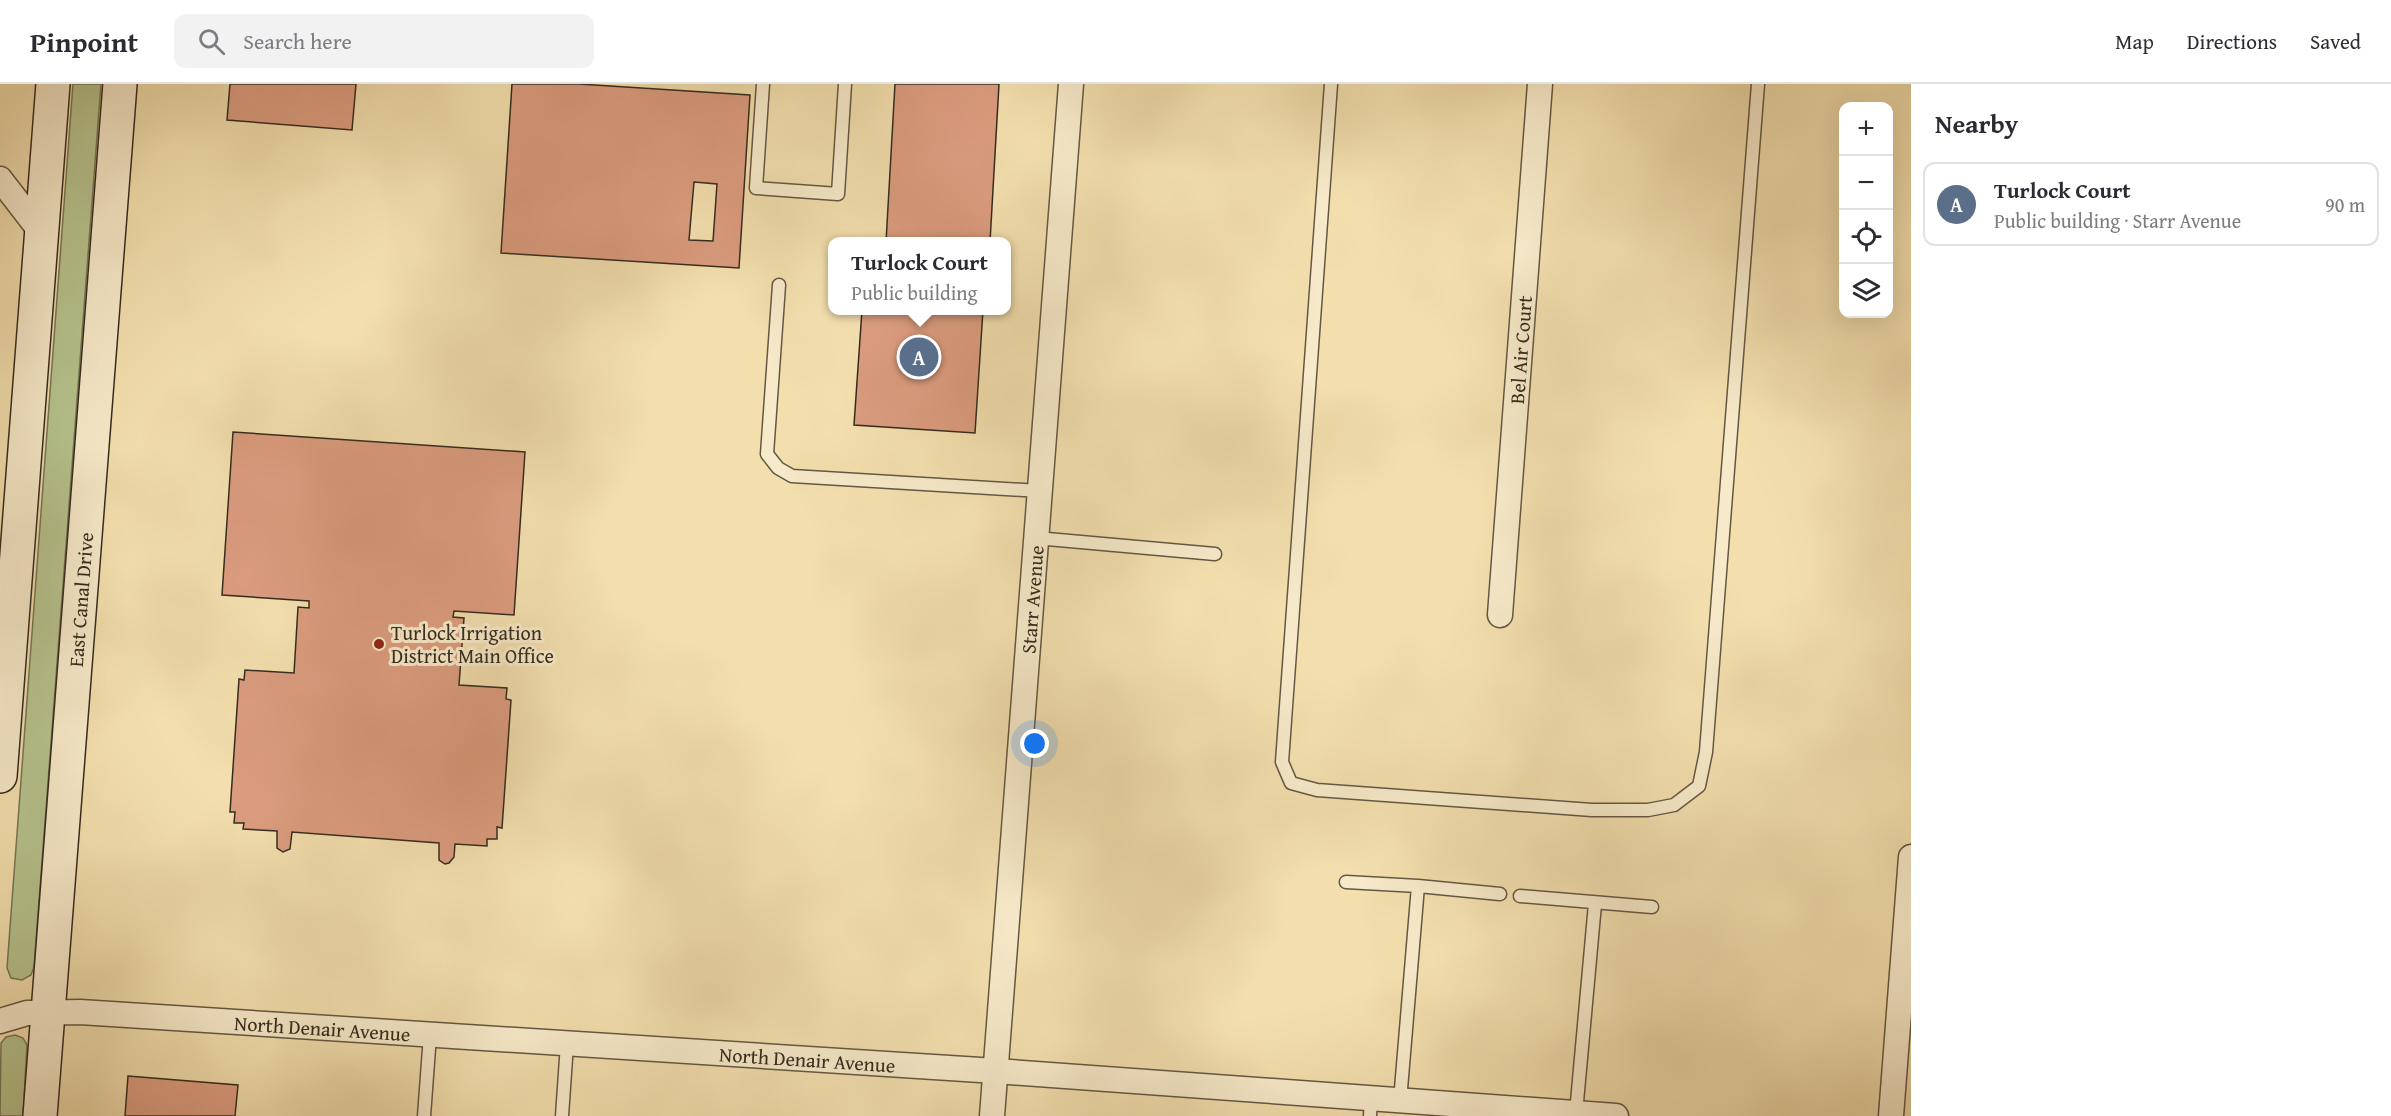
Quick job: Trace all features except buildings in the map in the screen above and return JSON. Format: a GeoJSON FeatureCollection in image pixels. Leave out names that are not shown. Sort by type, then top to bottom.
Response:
{"type":"FeatureCollection","features":[{"type":"Feature","properties":{"kind":"main road"},"geometry":{"type":"LineString","coordinates":[[0,776],[13,545],[53,84]]}},
{"type":"Feature","properties":{"kind":"main road","name":"East Canal Drive"},"geometry":{"type":"LineString","coordinates":[[40,1116],[120,84]]}},
{"type":"Feature","properties":{"kind":"street","name":"Starr Avenue"},"geometry":{"type":"LineString","coordinates":[[992,1116],[1071,84]]}},
{"type":"Feature","properties":{"kind":"street","name":"Bel Air Court"},"geometry":{"type":"LineString","coordinates":[[1500,615],[1540,84]]}},
{"type":"Feature","properties":{"kind":"street"},"geometry":{"type":"LineString","coordinates":[[0,179],[41,232]]}},
{"type":"Feature","properties":{"kind":"street"},"geometry":{"type":"LineString","coordinates":[[1891,1116],[1911,857]]}},
{"type":"Feature","properties":{"kind":"street","name":"North Denair Avenue"},"geometry":{"type":"LineString","coordinates":[[0,1021],[27,1013],[48,1011],[996,1071],[1370,1107],[1400,1101],[1616,1116]]}},
{"type":"Feature","properties":{"kind":"lane"},"geometry":{"type":"LineString","coordinates":[[763,84],[756,188],[838,194],[846,84]]}},
{"type":"Feature","properties":{"kind":"lane"},"geometry":{"type":"LineString","coordinates":[[1331,84],[1282,762],[1291,783],[1317,790],[1592,810],[1648,810],[1674,805],[1699,786],[1706,752],[1758,84]]}},
{"type":"Feature","properties":{"kind":"lane"},"geometry":{"type":"LineString","coordinates":[[779,285],[767,454],[778,468],[792,476],[1040,490]]}},
{"type":"Feature","properties":{"kind":"lane"},"geometry":{"type":"LineString","coordinates":[[1036,538],[1215,554]]}},
{"type":"Feature","properties":{"kind":"lane"},"geometry":{"type":"LineString","coordinates":[[1346,882],[1500,894]]}},
{"type":"Feature","properties":{"kind":"lane"},"geometry":{"type":"LineString","coordinates":[[1400,1101],[1418,886]]}},
{"type":"Feature","properties":{"kind":"lane"},"geometry":{"type":"LineString","coordinates":[[1520,896],[1652,907]]}},
{"type":"Feature","properties":{"kind":"lane"},"geometry":{"type":"LineString","coordinates":[[1576,1113],[1595,904]]}},
{"type":"Feature","properties":{"kind":"lane"},"geometry":{"type":"LineString","coordinates":[[424,1116],[430,1035]]}},
{"type":"Feature","properties":{"kind":"lane"},"geometry":{"type":"LineString","coordinates":[[561,1116],[567,1044]]}},
{"type":"Feature","properties":{"kind":"green space"},"geometry":{"type":"Polygon","coordinates":[[[73,84],[101,84],[34,967],[31,975],[22,980],[11,978],[7,968],[73,84]]]}},
{"type":"Feature","properties":{"kind":"green space"},"geometry":{"type":"Polygon","coordinates":[[[15,1035],[23,1038],[27,1045],[23,1116],[0,1116],[1,1043],[6,1037],[15,1035]]]}},
{"type":"Feature","properties":{"kind":"place","name":"Turlock Court"},"geometry":{"type":"Point","coordinates":[919,357]}},
{"type":"Feature","properties":{"kind":"place","name":"Turlock Irrigation District Main Office"},"geometry":{"type":"Point","coordinates":[379,644]}}]}
